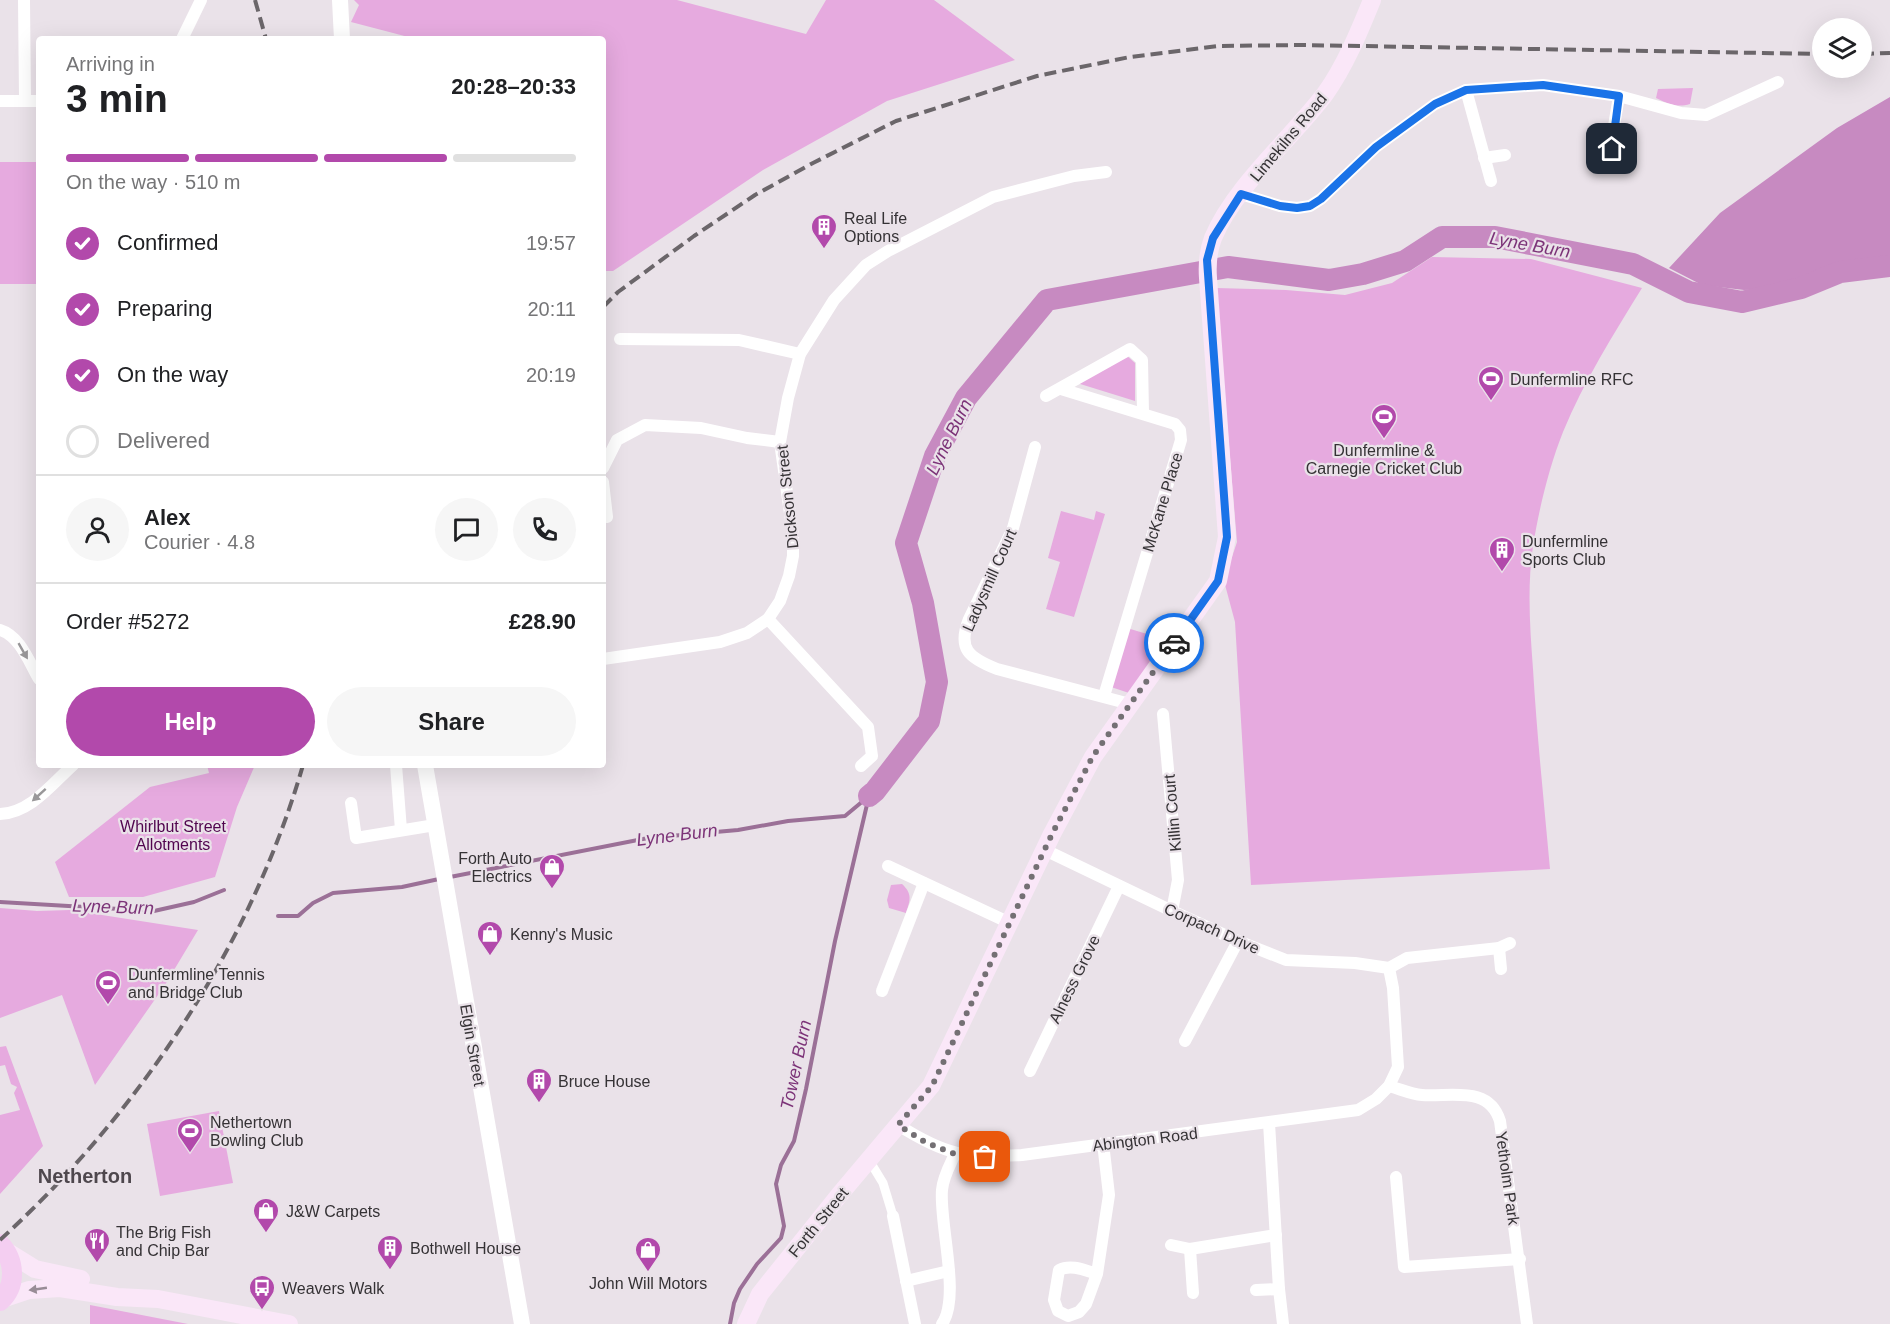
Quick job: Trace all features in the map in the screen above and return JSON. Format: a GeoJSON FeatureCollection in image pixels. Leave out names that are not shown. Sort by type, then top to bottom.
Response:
{"type":"FeatureCollection","features":[{"type":"Feature","properties":{"kind":"main road","name":"Limekilns Road"},"geometry":{"type":"LineString","coordinates":[[898,1125],[932,1086],[1045,850],[1093,756],[1218,581],[1227,537],[1207,269],[1213,238],[1241,194],[1325,93],[1345,60],[1372,0]]}},
{"type":"Feature","properties":{"kind":"main road","name":"Forth Street"},"geometry":{"type":"LineString","coordinates":[[746,1324],[760,1294],[898,1125]]}},
{"type":"Feature","properties":{"kind":"main road"},"geometry":{"type":"LineString","coordinates":[[3,1248],[26,1264],[46,1273],[119,1286],[158,1299],[236,1319],[289,1324]]}},
{"type":"Feature","properties":{"kind":"main road"},"geometry":{"type":"LineString","coordinates":[[1,1300],[8,1292],[12,1277],[12,1270],[3,1248]]}},
{"type":"Feature","properties":{"kind":"main road"},"geometry":{"type":"LineString","coordinates":[[1,1300],[29,1290],[53,1288],[117,1297],[158,1299]]}},
{"type":"Feature","properties":{"kind":"street"},"geometry":{"type":"LineString","coordinates":[[24,0],[25,101]]}},
{"type":"Feature","properties":{"kind":"street"},"geometry":{"type":"LineString","coordinates":[[183,36],[201,0]]}},
{"type":"Feature","properties":{"kind":"street"},"geometry":{"type":"LineString","coordinates":[[340,0],[342,36]]}},
{"type":"Feature","properties":{"kind":"street"},"geometry":{"type":"LineString","coordinates":[[1241,194],[1280,206],[1297,208],[1310,206],[1321,199],[1376,147],[1435,104],[1466,90],[1543,85],[1619,96],[1681,113],[1706,115],[1778,82]]}},
{"type":"Feature","properties":{"kind":"street"},"geometry":{"type":"LineString","coordinates":[[1466,90],[1491,181]]}},
{"type":"Feature","properties":{"kind":"street"},"geometry":{"type":"LineString","coordinates":[[1611,166],[1613,132],[1619,96]]}},
{"type":"Feature","properties":{"kind":"street"},"geometry":{"type":"LineString","coordinates":[[0,101],[36,101]]}},
{"type":"Feature","properties":{"kind":"street"},"geometry":{"type":"LineString","coordinates":[[1484,158],[1505,155]]}},
{"type":"Feature","properties":{"kind":"street","name":"Dickson Street"},"geometry":{"type":"LineString","coordinates":[[606,659],[720,642],[747,633],[768,619],[780,600],[794,556],[780,442],[788,398],[800,354],[834,300],[866,265],[888,251],[993,197],[1074,176],[1106,172]]}},
{"type":"Feature","properties":{"kind":"street"},"geometry":{"type":"LineString","coordinates":[[620,339],[739,340],[800,354]]}},
{"type":"Feature","properties":{"kind":"street"},"geometry":{"type":"LineString","coordinates":[[1046,396],[1130,349],[1142,360],[1143,414]]}},
{"type":"Feature","properties":{"kind":"street","name":"McKane Place"},"geometry":{"type":"LineString","coordinates":[[1061,388],[1175,424],[1180,430],[1181,440],[1104,696]]}},
{"type":"Feature","properties":{"kind":"street"},"geometry":{"type":"LineString","coordinates":[[606,462],[617,440],[645,425],[701,428],[747,438],[780,442]]}},
{"type":"Feature","properties":{"kind":"street","name":"Ladysmill Court"},"geometry":{"type":"LineString","coordinates":[[1035,447],[1013,528],[969,619],[963,634],[964,645],[979,662],[997,669],[1130,704]]}},
{"type":"Feature","properties":{"kind":"street"},"geometry":{"type":"LineString","coordinates":[[606,508],[607,517]]}},
{"type":"Feature","properties":{"kind":"street"},"geometry":{"type":"LineString","coordinates":[[768,619],[868,727],[872,756],[861,766]]}},
{"type":"Feature","properties":{"kind":"street"},"geometry":{"type":"LineString","coordinates":[[0,630],[7,632],[18,643],[36,674]]}},
{"type":"Feature","properties":{"kind":"street","name":"Killin Court"},"geometry":{"type":"LineString","coordinates":[[1163,714],[1178,880],[1172,911]]}},
{"type":"Feature","properties":{"kind":"street"},"geometry":{"type":"LineString","coordinates":[[0,814],[13,814],[28,806],[70,768]]}},
{"type":"Feature","properties":{"kind":"street"},"geometry":{"type":"LineString","coordinates":[[396,768],[401,830]]}},
{"type":"Feature","properties":{"kind":"street","name":"Elgin Street"},"geometry":{"type":"LineString","coordinates":[[426,768],[522,1324]]}},
{"type":"Feature","properties":{"kind":"street"},"geometry":{"type":"LineString","coordinates":[[351,803],[356,838],[435,825]]}},
{"type":"Feature","properties":{"kind":"street","name":"Corpach Drive"},"geometry":{"type":"LineString","coordinates":[[1045,850],[1172,911],[1286,960],[1355,963],[1389,968]]}},
{"type":"Feature","properties":{"kind":"street"},"geometry":{"type":"LineString","coordinates":[[888,866],[1010,923]]}},
{"type":"Feature","properties":{"kind":"street"},"geometry":{"type":"LineString","coordinates":[[882,992],[924,883]]}},
{"type":"Feature","properties":{"kind":"street","name":"Alness Grove"},"geometry":{"type":"LineString","coordinates":[[1030,1071],[1119,886]]}},
{"type":"Feature","properties":{"kind":"street"},"geometry":{"type":"LineString","coordinates":[[1185,1041],[1238,941]]}},
{"type":"Feature","properties":{"kind":"street"},"geometry":{"type":"LineString","coordinates":[[1389,1086],[1398,1067],[1394,988],[1389,968],[1407,958],[1504,945],[1501,969]]}},
{"type":"Feature","properties":{"kind":"street","name":"Abington Road"},"geometry":{"type":"LineString","coordinates":[[898,1125],[925,1142],[955,1154],[985,1157],[1022,1155],[1359,1110],[1376,1100],[1389,1086]]}},
{"type":"Feature","properties":{"kind":"street","name":"Yetholm Park"},"geometry":{"type":"LineString","coordinates":[[1389,1086],[1419,1095],[1481,1097],[1490,1102],[1497,1111],[1520,1259],[1527,1324]]}},
{"type":"Feature","properties":{"kind":"street"},"geometry":{"type":"LineString","coordinates":[[1269,1123],[1283,1324]]}},
{"type":"Feature","properties":{"kind":"street"},"geometry":{"type":"LineString","coordinates":[[1097,1274],[1109,1195],[1103,1143]]}},
{"type":"Feature","properties":{"kind":"street"},"geometry":{"type":"LineString","coordinates":[[942,1324],[948,1316],[949,1271],[942,1190],[946,1173],[955,1154]]}},
{"type":"Feature","properties":{"kind":"street"},"geometry":{"type":"LineString","coordinates":[[869,1160],[883,1183],[893,1216],[915,1324]]}},
{"type":"Feature","properties":{"kind":"street"},"geometry":{"type":"LineString","coordinates":[[1396,1177],[1404,1267],[1520,1259]]}},
{"type":"Feature","properties":{"kind":"street"},"geometry":{"type":"LineString","coordinates":[[1171,1245],[1190,1248],[1276,1235]]}},
{"type":"Feature","properties":{"kind":"street"},"geometry":{"type":"LineString","coordinates":[[1190,1248],[1193,1293]]}},
{"type":"Feature","properties":{"kind":"street"},"geometry":{"type":"LineString","coordinates":[[906,1281],[949,1271]]}},
{"type":"Feature","properties":{"kind":"street"},"geometry":{"type":"LineString","coordinates":[[1256,1290],[1279,1289]]}},
{"type":"Feature","properties":{"kind":"green space"},"geometry":{"type":"Polygon","coordinates":[[[354,0],[677,0],[806,34],[826,0],[934,0],[1015,60],[887,101],[763,170],[613,271],[606,271],[606,36],[405,36],[351,22],[359,5],[354,0]]]}},
{"type":"Feature","properties":{"kind":"green space"},"geometry":{"type":"Polygon","coordinates":[[[1693,88],[1690,104],[1673,105],[1656,98],[1658,89],[1693,88]]]}},
{"type":"Feature","properties":{"kind":"green space"},"geometry":{"type":"Polygon","coordinates":[[[0,162],[36,162],[36,284],[0,284],[0,162]]]}},
{"type":"Feature","properties":{"kind":"green space"},"geometry":{"type":"Polygon","coordinates":[[[1432,257],[1531,259],[1642,288],[1571,413],[1553,459],[1533,546],[1530,592],[1531,639],[1550,869],[1251,885],[1235,622],[1224,581],[1237,542],[1216,288],[1345,295],[1392,283],[1432,257]]]}},
{"type":"Feature","properties":{"kind":"green space"},"geometry":{"type":"Polygon","coordinates":[[[1126,355],[1135,363],[1135,401],[1077,383],[1126,355]]]}},
{"type":"Feature","properties":{"kind":"green space"},"geometry":{"type":"Polygon","coordinates":[[[1061,511],[1094,520],[1096,511],[1105,514],[1074,617],[1046,609],[1060,562],[1048,558],[1061,511]]]}},
{"type":"Feature","properties":{"kind":"green space"},"geometry":{"type":"Polygon","coordinates":[[[1127,628],[1167,640],[1129,693],[1111,687],[1127,628]]]}},
{"type":"Feature","properties":{"kind":"green space","name":"Whirlbut Street Allotments"},"geometry":{"type":"Polygon","coordinates":[[[208,768],[254,768],[237,807],[215,877],[143,897],[69,897],[55,862],[150,787],[209,773],[208,768]]]}},
{"type":"Feature","properties":{"kind":"green space"},"geometry":{"type":"Polygon","coordinates":[[[902,884],[910,898],[906,913],[889,908],[887,900],[891,885],[902,884]]]}},
{"type":"Feature","properties":{"kind":"green space","name":"Dunfermline Tennis and Bridge Club"},"geometry":{"type":"Polygon","coordinates":[[[0,908],[37,911],[70,910],[198,930],[165,985],[95,1085],[62,995],[0,1018],[0,908]]]}},
{"type":"Feature","properties":{"kind":"green space"},"geometry":{"type":"Polygon","coordinates":[[[6,1046],[43,1146],[0,1194],[0,1115],[20,1110],[14,1093],[17,1087],[11,1084],[5,1065],[0,1066],[0,1047],[6,1046]]]}},
{"type":"Feature","properties":{"kind":"green space","name":"Nethertown Bowling Club"},"geometry":{"type":"Polygon","coordinates":[[[219,1111],[233,1183],[160,1196],[147,1124],[219,1111]]]}},
{"type":"Feature","properties":{"kind":"green space"},"geometry":{"type":"Polygon","coordinates":[[[90,1305],[188,1324],[90,1324],[90,1305]]]}},
{"type":"Feature","properties":{"kind":"shaded area"},"geometry":{"type":"Polygon","coordinates":[[[1890,97],[1890,259],[1839,267],[1789,288],[1744,290],[1702,285],[1669,268],[1720,213],[1837,128],[1890,97]]]}},
{"type":"Feature","properties":{"kind":"waterway","name":"Lyne Burn"},"geometry":{"type":"LineString","coordinates":[[869,796],[929,721],[937,682],[923,603],[906,543],[935,456],[966,398],[1047,300],[1228,267],[1329,280],[1363,274],[1405,261],[1442,237],[1495,237],[1633,264],[1689,292],[1742,302],[1801,288],[1840,272],[1890,266]]}},
{"type":"Feature","properties":{"kind":"waterway","name":"Lyne Burn"},"geometry":{"type":"LineString","coordinates":[[450,877],[648,838],[738,830],[788,821],[845,816],[869,796]]}},
{"type":"Feature","properties":{"kind":"waterway","name":"Tower Burn"},"geometry":{"type":"LineString","coordinates":[[730,1324],[734,1303],[740,1289],[757,1264],[781,1238],[784,1226],[776,1184],[781,1165],[794,1141],[835,941],[869,796]]}},
{"type":"Feature","properties":{"kind":"waterway","name":"Lyne Burn"},"geometry":{"type":"LineString","coordinates":[[278,916],[298,916],[313,903],[333,893],[402,887],[439,879]]}},
{"type":"Feature","properties":{"kind":"waterway","name":"Lyne Burn"},"geometry":{"type":"LineString","coordinates":[[0,902],[154,911],[194,902],[224,890]]}},
{"type":"Feature","properties":{"kind":"railway"},"geometry":{"type":"LineString","coordinates":[[255,0],[265,36]]}},
{"type":"Feature","properties":{"kind":"railway"},"geometry":{"type":"LineString","coordinates":[[606,304],[618,292],[694,236],[755,195],[813,163],[896,121],[1037,76],[1130,57],[1218,46],[1302,45],[1812,54]]}},
{"type":"Feature","properties":{"kind":"railway"},"geometry":{"type":"LineString","coordinates":[[1872,54],[1890,53]]}},
{"type":"Feature","properties":{"kind":"railway"},"geometry":{"type":"LineString","coordinates":[[0,1240],[51,1191],[98,1138],[143,1082],[184,1023],[221,962],[253,898],[281,832],[302,768]]}},
{"type":"Feature","properties":{"kind":"way so far"},"geometry":{"type":"LineString","coordinates":[[985,1157],[955,1154],[925,1142],[898,1125],[932,1086],[1052,834],[1093,756],[1174,643]]}},
{"type":"Feature","properties":{"kind":"place","name":"Real Life Options"},"geometry":{"type":"Point","coordinates":[824,250]}},
{"type":"Feature","properties":{"kind":"place","name":"Dunfermline RFC"},"geometry":{"type":"Point","coordinates":[1491,402]}},
{"type":"Feature","properties":{"kind":"place","name":"Dunfermline & Carnegie Cricket Club"},"geometry":{"type":"Point","coordinates":[1384,440]}},
{"type":"Feature","properties":{"kind":"place","name":"Dunfermline Sports Club"},"geometry":{"type":"Point","coordinates":[1502,573]}},
{"type":"Feature","properties":{"kind":"place","name":"Forth Auto Electrics"},"geometry":{"type":"Point","coordinates":[552,890]}},
{"type":"Feature","properties":{"kind":"place","name":"Kenny's Music"},"geometry":{"type":"Point","coordinates":[490,957]}},
{"type":"Feature","properties":{"kind":"place","name":"Dunfermline Tennis and Bridge Club"},"geometry":{"type":"Point","coordinates":[108,1006]}},
{"type":"Feature","properties":{"kind":"place","name":"Bruce House"},"geometry":{"type":"Point","coordinates":[539,1104]}},
{"type":"Feature","properties":{"kind":"place","name":"Nethertown Bowling Club"},"geometry":{"type":"Point","coordinates":[190,1154]}},
{"type":"Feature","properties":{"kind":"place","name":"J&W Carpets"},"geometry":{"type":"Point","coordinates":[266,1234]}},
{"type":"Feature","properties":{"kind":"place","name":"The Brig Fish and Chip Bar"},"geometry":{"type":"Point","coordinates":[97,1264]}},
{"type":"Feature","properties":{"kind":"place","name":"Bothwell House"},"geometry":{"type":"Point","coordinates":[390,1271]}},
{"type":"Feature","properties":{"kind":"place","name":"John Will Motors"},"geometry":{"type":"Point","coordinates":[648,1273]}},
{"type":"Feature","properties":{"kind":"place","name":"Weavers Walk"},"geometry":{"type":"Point","coordinates":[262,1311]}},
{"type":"Feature","properties":{"kind":"district","name":"Netherton"},"geometry":{"type":"Point","coordinates":[85,1176]}},
{"type":"Feature","properties":{"kind":"route"},"geometry":{"type":"LineString","coordinates":[[1174,643],[1213,591],[1218,581],[1227,537],[1207,260],[1213,238],[1241,194],[1280,206],[1297,208],[1310,206],[1321,199],[1376,147],[1435,104],[1466,90],[1543,85],[1619,96],[1612,149]]}}]}
